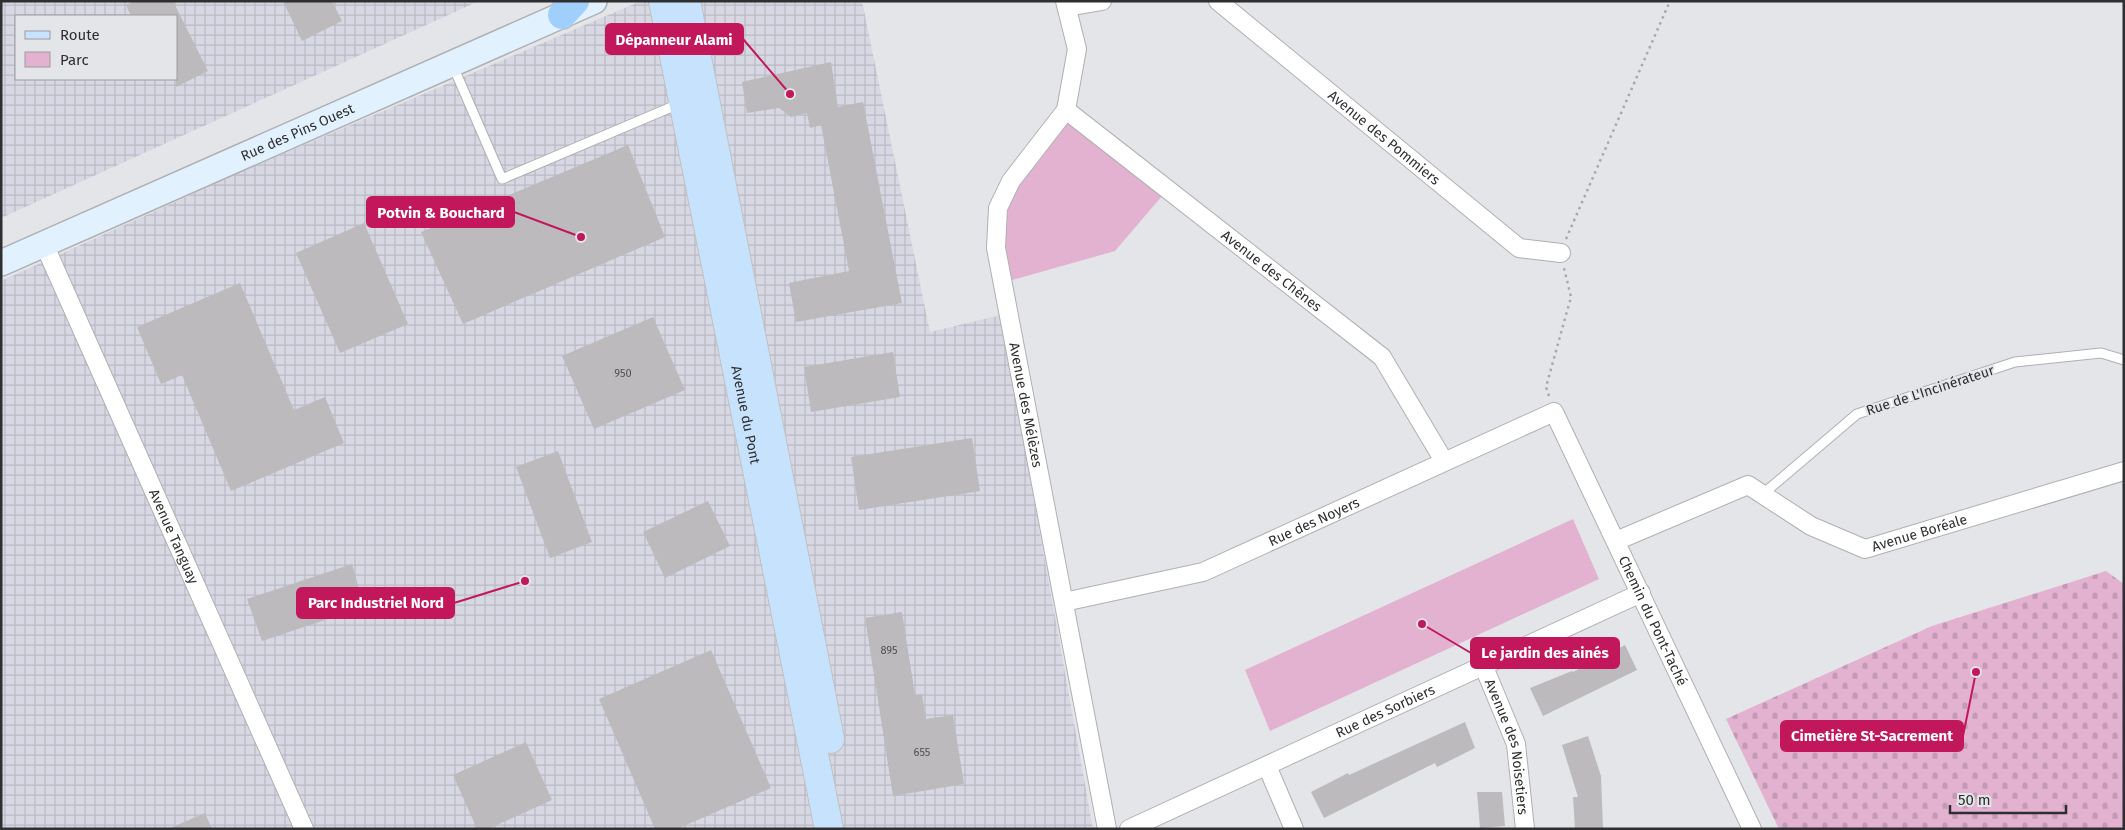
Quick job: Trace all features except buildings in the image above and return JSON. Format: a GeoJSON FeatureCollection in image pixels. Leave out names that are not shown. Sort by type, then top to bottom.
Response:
{"type":"FeatureCollection","features":[{"type":"Feature","properties":{"kind":"main road","name":"Rue des Pins Ouest"},"geometry":{"type":"LineString","coordinates":[[1,263],[452,64],[568,8],[594,1]]}},
{"type":"Feature","properties":{"kind":"main road","name":"Avenue du Pont"},"geometry":{"type":"LineString","coordinates":[[664,1],[829,829]]}},
{"type":"Feature","properties":{"kind":"main road","name":"Avenue du Pont"},"geometry":{"type":"LineString","coordinates":[[686,1],[777,460],[847,829]]}},
{"type":"Feature","properties":{"kind":"street"},"geometry":{"type":"LineString","coordinates":[[1066,4],[1102,1]]}},
{"type":"Feature","properties":{"kind":"street","name":"Avenue des Pommiers"},"geometry":{"type":"LineString","coordinates":[[1218,1],[1519,248],[1561,253]]}},
{"type":"Feature","properties":{"kind":"street","name":"Avenue des Mélèzes"},"geometry":{"type":"LineString","coordinates":[[1066,4],[1077,49],[1066,110],[1011,181],[998,208],[996,248],[1107,829]]}},
{"type":"Feature","properties":{"kind":"street","name":"Avenue des Chênes"},"geometry":{"type":"LineString","coordinates":[[1066,110],[1382,357],[1444,461]]}},
{"type":"Feature","properties":{"kind":"street","name":"Avenue Tanguay"},"geometry":{"type":"LineString","coordinates":[[44,244],[304,829]]}},
{"type":"Feature","properties":{"kind":"street","name":"Rue des Noyers"},"geometry":{"type":"LineString","coordinates":[[1064,602],[1202,572],[1554,412]]}},
{"type":"Feature","properties":{"kind":"street","name":"Chemin du Pont-Taché"},"geometry":{"type":"LineString","coordinates":[[1554,412],[1752,829]]}},
{"type":"Feature","properties":{"kind":"street","name":"Avenue Boréale"},"geometry":{"type":"LineString","coordinates":[[1616,541],[1748,485],[1811,526],[1864,548],[2124,471]]}},
{"type":"Feature","properties":{"kind":"street","name":"Rue des Sorbiers"},"geometry":{"type":"LineString","coordinates":[[1129,829],[1641,593]]}},
{"type":"Feature","properties":{"kind":"street","name":"Avenue des Noisetiers"},"geometry":{"type":"LineString","coordinates":[[1484,667],[1516,744],[1525,829]]}},
{"type":"Feature","properties":{"kind":"street"},"geometry":{"type":"LineString","coordinates":[[1267,766],[1294,829]]}},
{"type":"Feature","properties":{"kind":"lane"},"geometry":{"type":"LineString","coordinates":[[452,64],[502,179],[684,101]]}},
{"type":"Feature","properties":{"kind":"lane","name":"Rue de L'Incinérateur"},"geometry":{"type":"LineString","coordinates":[[1763,494],[1857,414],[2015,362],[2101,353],[2124,360]]}},
{"type":"Feature","properties":{"kind":"path"},"geometry":{"type":"LineString","coordinates":[[1554,412],[1546,387],[1571,297],[1561,253],[1670,1]]}},
{"type":"Feature","properties":{"kind":"shaded area"},"geometry":{"type":"Polygon","coordinates":[[[1,1],[479,1],[1,218],[1,1]]]}},
{"type":"Feature","properties":{"kind":"shaded area"},"geometry":{"type":"Polygon","coordinates":[[[641,1],[862,1],[930,332],[1001,315],[1093,829],[1,829],[1,281],[250,168],[641,1]]]}},
{"type":"Feature","properties":{"kind":"green space"},"geometry":{"type":"Polygon","coordinates":[[[1066,114],[1168,189],[1115,251],[1005,282],[999,208],[1066,114]]]}},
{"type":"Feature","properties":{"kind":"green space"},"geometry":{"type":"Polygon","coordinates":[[[1573,519],[1599,579],[1270,731],[1245,670],[1573,519]]]}},
{"type":"Feature","properties":{"kind":"green space"},"geometry":{"type":"Polygon","coordinates":[[[2106,571],[2124,584],[2124,829],[1779,829],[1726,719],[1932,626],[2106,571]]]}},
{"type":"Feature","properties":{"kind":"place","name":"Dépanneur Alami"},"geometry":{"type":"Point","coordinates":[790,94]}},
{"type":"Feature","properties":{"kind":"place","name":"Potvin & Bouchard"},"geometry":{"type":"Point","coordinates":[581,237]}},
{"type":"Feature","properties":{"kind":"place","name":"Parc Industriel Nord"},"geometry":{"type":"Point","coordinates":[525,581]}},
{"type":"Feature","properties":{"kind":"place","name":"Le jardin des ainés"},"geometry":{"type":"Point","coordinates":[1422,624]}},
{"type":"Feature","properties":{"kind":"place","name":"Cimetière St-Sacrement"},"geometry":{"type":"Point","coordinates":[1976,672]}}]}
